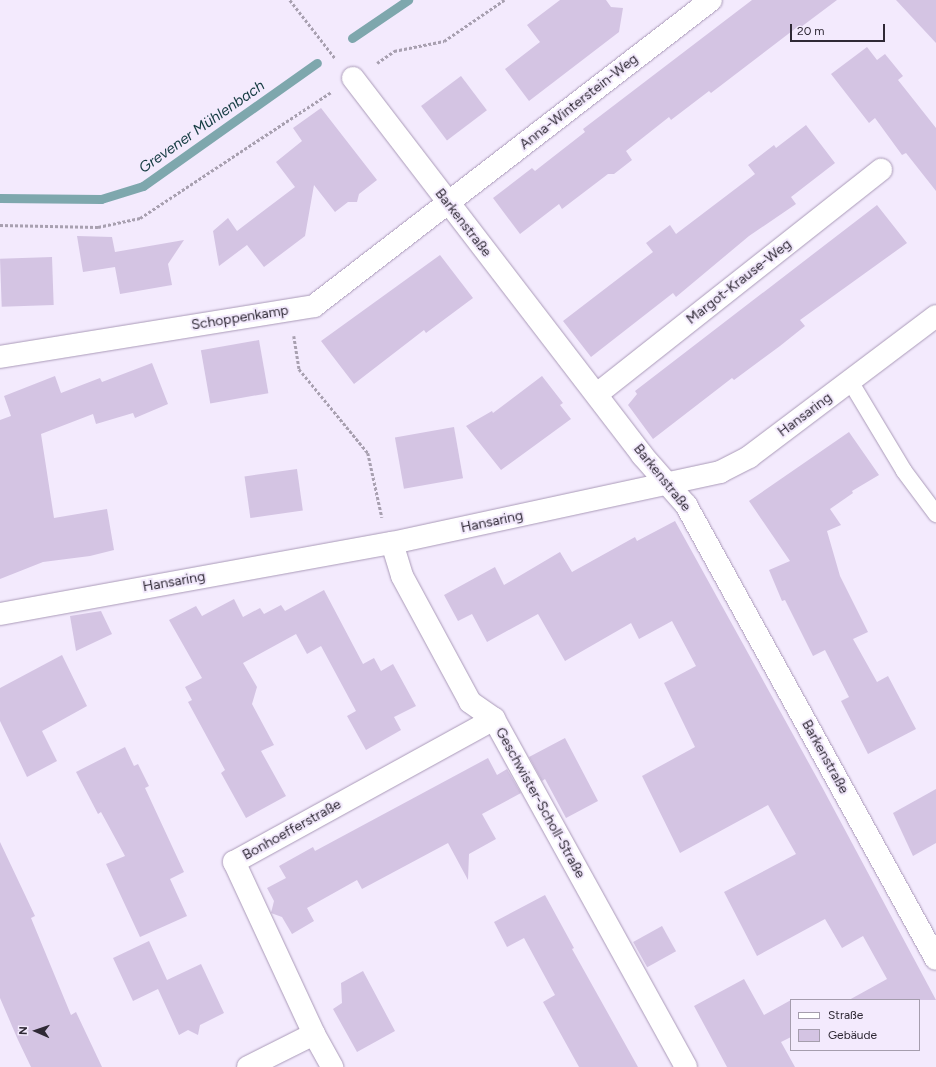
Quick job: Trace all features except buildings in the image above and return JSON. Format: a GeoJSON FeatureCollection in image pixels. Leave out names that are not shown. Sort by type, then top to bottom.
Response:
{"type":"FeatureCollection","features":[{"type":"Feature","properties":{"kind":"street","name":"Anna-Winterstein-Weg"},"geometry":{"type":"LineString","coordinates":[[448,205],[711,0]]}},
{"type":"Feature","properties":{"kind":"street","name":"Barkenstraße"},"geometry":{"type":"LineString","coordinates":[[353,78],[448,205],[597,394],[642,455],[686,506],[936,959]]}},
{"type":"Feature","properties":{"kind":"street","name":"Margot-Krause-Weg"},"geometry":{"type":"LineString","coordinates":[[597,394],[881,170]]}},
{"type":"Feature","properties":{"kind":"street","name":"Schoppenkamp"},"geometry":{"type":"LineString","coordinates":[[0,357],[314,306],[448,205]]}},
{"type":"Feature","properties":{"kind":"street","name":"Hansaring"},"geometry":{"type":"LineString","coordinates":[[0,614],[392,543],[668,485],[720,472],[749,457],[936,316]]}},
{"type":"Feature","properties":{"kind":"street","name":"Geschwister-Scholl-Straße"},"geometry":{"type":"LineString","coordinates":[[392,543],[402,576],[470,702],[494,719],[686,1067]]}},
{"type":"Feature","properties":{"kind":"street","name":"Bonhoefferstraße"},"geometry":{"type":"LineString","coordinates":[[332,1067],[314,1034],[234,862],[494,719]]}},
{"type":"Feature","properties":{"kind":"street"},"geometry":{"type":"LineString","coordinates":[[248,1067],[314,1034]]}},
{"type":"Feature","properties":{"kind":"lane"},"geometry":{"type":"LineString","coordinates":[[850,381],[904,471],[936,514]]}},
{"type":"Feature","properties":{"kind":"path"},"geometry":{"type":"LineString","coordinates":[[290,0],[353,78]]}},
{"type":"Feature","properties":{"kind":"path"},"geometry":{"type":"LineString","coordinates":[[0,225],[98,227],[140,218],[394,51],[444,41],[504,0]]}},
{"type":"Feature","properties":{"kind":"path"},"geometry":{"type":"LineString","coordinates":[[290,310],[299,369],[368,453],[380,512],[392,543]]}},
{"type":"Feature","properties":{"kind":"waterway","name":"Grevener Mühlenbach"},"geometry":{"type":"LineString","coordinates":[[352,38],[408,0]]}},
{"type":"Feature","properties":{"kind":"waterway","name":"Grevener Mühlenbach"},"geometry":{"type":"LineString","coordinates":[[0,198],[101,199],[143,186],[317,63]]}}]}
